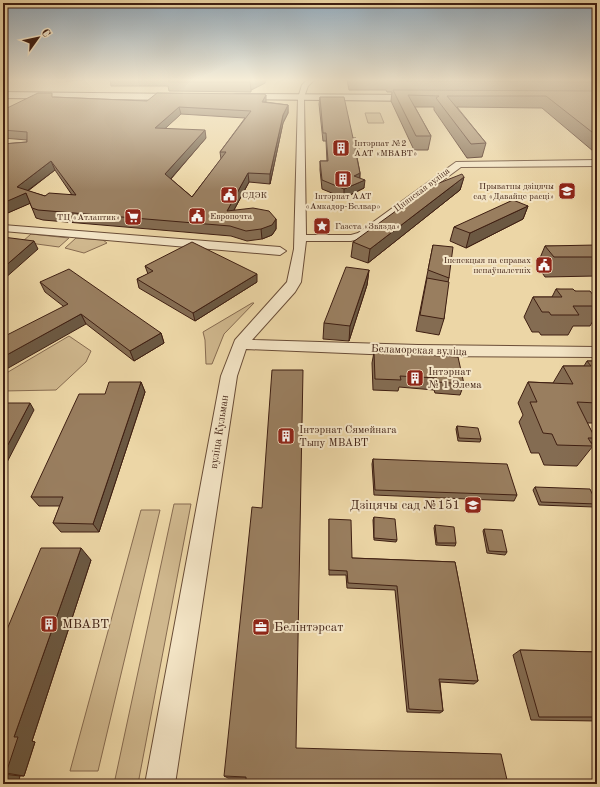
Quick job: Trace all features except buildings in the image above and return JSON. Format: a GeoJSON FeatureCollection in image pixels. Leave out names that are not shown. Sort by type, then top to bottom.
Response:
{"type":"FeatureCollection","features":[{"type":"Feature","properties":{"kind":"street","name":"вуліца Кульман"},"geometry":{"type":"LineString","coordinates":[[160,784],[170,733],[229,376],[240,344],[290,289],[296,273],[301,238],[304,116]]}},
{"type":"Feature","properties":{"kind":"street","name":"Цнянская вуліца"},"geometry":{"type":"LineString","coordinates":[[301,238],[351,238],[362,235],[459,164],[597,163]]}},
{"type":"Feature","properties":{"kind":"street"},"geometry":{"type":"LineString","coordinates":[[3,228],[280,251]]}},
{"type":"Feature","properties":{"kind":"street","name":"Беламорская вуліца"},"geometry":{"type":"LineString","coordinates":[[240,344],[331,349],[597,352]]}},
{"type":"Feature","properties":{"kind":"shaded area"},"geometry":{"type":"Polygon","coordinates":[[[366,116],[381,116],[384,123],[368,123],[366,116]]]}},
{"type":"Feature","properties":{"kind":"shaded area"},"geometry":{"type":"Polygon","coordinates":[[[31,234],[69,238],[59,247],[22,242],[31,234]]]}},
{"type":"Feature","properties":{"kind":"shaded area"},"geometry":{"type":"Polygon","coordinates":[[[76,238],[103,240],[107,243],[84,253],[65,248],[76,238]]]}},
{"type":"Feature","properties":{"kind":"shaded area"},"geometry":{"type":"Polygon","coordinates":[[[254,303],[224,334],[212,364],[206,364],[205,340],[203,332],[254,303]]]}},
{"type":"Feature","properties":{"kind":"shaded area"},"geometry":{"type":"Polygon","coordinates":[[[69,336],[91,351],[86,362],[56,390],[3,391],[3,375],[69,336]]]}},
{"type":"Feature","properties":{"kind":"shaded area"},"geometry":{"type":"Polygon","coordinates":[[[174,504],[191,504],[138,784],[114,784],[174,504]]]}},
{"type":"Feature","properties":{"kind":"shaded area"},"geometry":{"type":"Polygon","coordinates":[[[141,510],[160,510],[98,771],[70,771],[141,510]]]}},
{"type":"Feature","properties":{"kind":"place","name":"Інтэрнат №2 ААТ «МВАВТ»"},"geometry":{"type":"Point","coordinates":[341,148]}},
{"type":"Feature","properties":{"kind":"place","name":"Інтэрнат ААТ «Амкадор-Белвар»"},"geometry":{"type":"Point","coordinates":[343,179]}},
{"type":"Feature","properties":{"kind":"place","name":"Прыватны дзіцячы сад «Давайце расці»"},"geometry":{"type":"Point","coordinates":[567,191]}},
{"type":"Feature","properties":{"kind":"place","name":"СДЭК"},"geometry":{"type":"Point","coordinates":[229,195]}},
{"type":"Feature","properties":{"kind":"place","name":"Европочта"},"geometry":{"type":"Point","coordinates":[197,216]}},
{"type":"Feature","properties":{"kind":"place","name":"ТЦ «Атлантик»"},"geometry":{"type":"Point","coordinates":[133,217]}},
{"type":"Feature","properties":{"kind":"place","name":"Газета «Звязда»"},"geometry":{"type":"Point","coordinates":[322,226]}},
{"type":"Feature","properties":{"kind":"place","name":"Інспекцыя па справах непаўналетніх"},"geometry":{"type":"Point","coordinates":[544,265]}},
{"type":"Feature","properties":{"kind":"place","name":"Інтэрнат № 1 Элема"},"geometry":{"type":"Point","coordinates":[415,378]}},
{"type":"Feature","properties":{"kind":"place","name":"Інтэрнат Сямейнага Тыпу МВАВТ"},"geometry":{"type":"Point","coordinates":[286,436]}},
{"type":"Feature","properties":{"kind":"place","name":"Дзіцячы сад №151"},"geometry":{"type":"Point","coordinates":[473,505]}},
{"type":"Feature","properties":{"kind":"place","name":"МВАВТ"},"geometry":{"type":"Point","coordinates":[49,624]}},
{"type":"Feature","properties":{"kind":"place","name":"Белінтэрсат"},"geometry":{"type":"Point","coordinates":[261,627]}}]}
